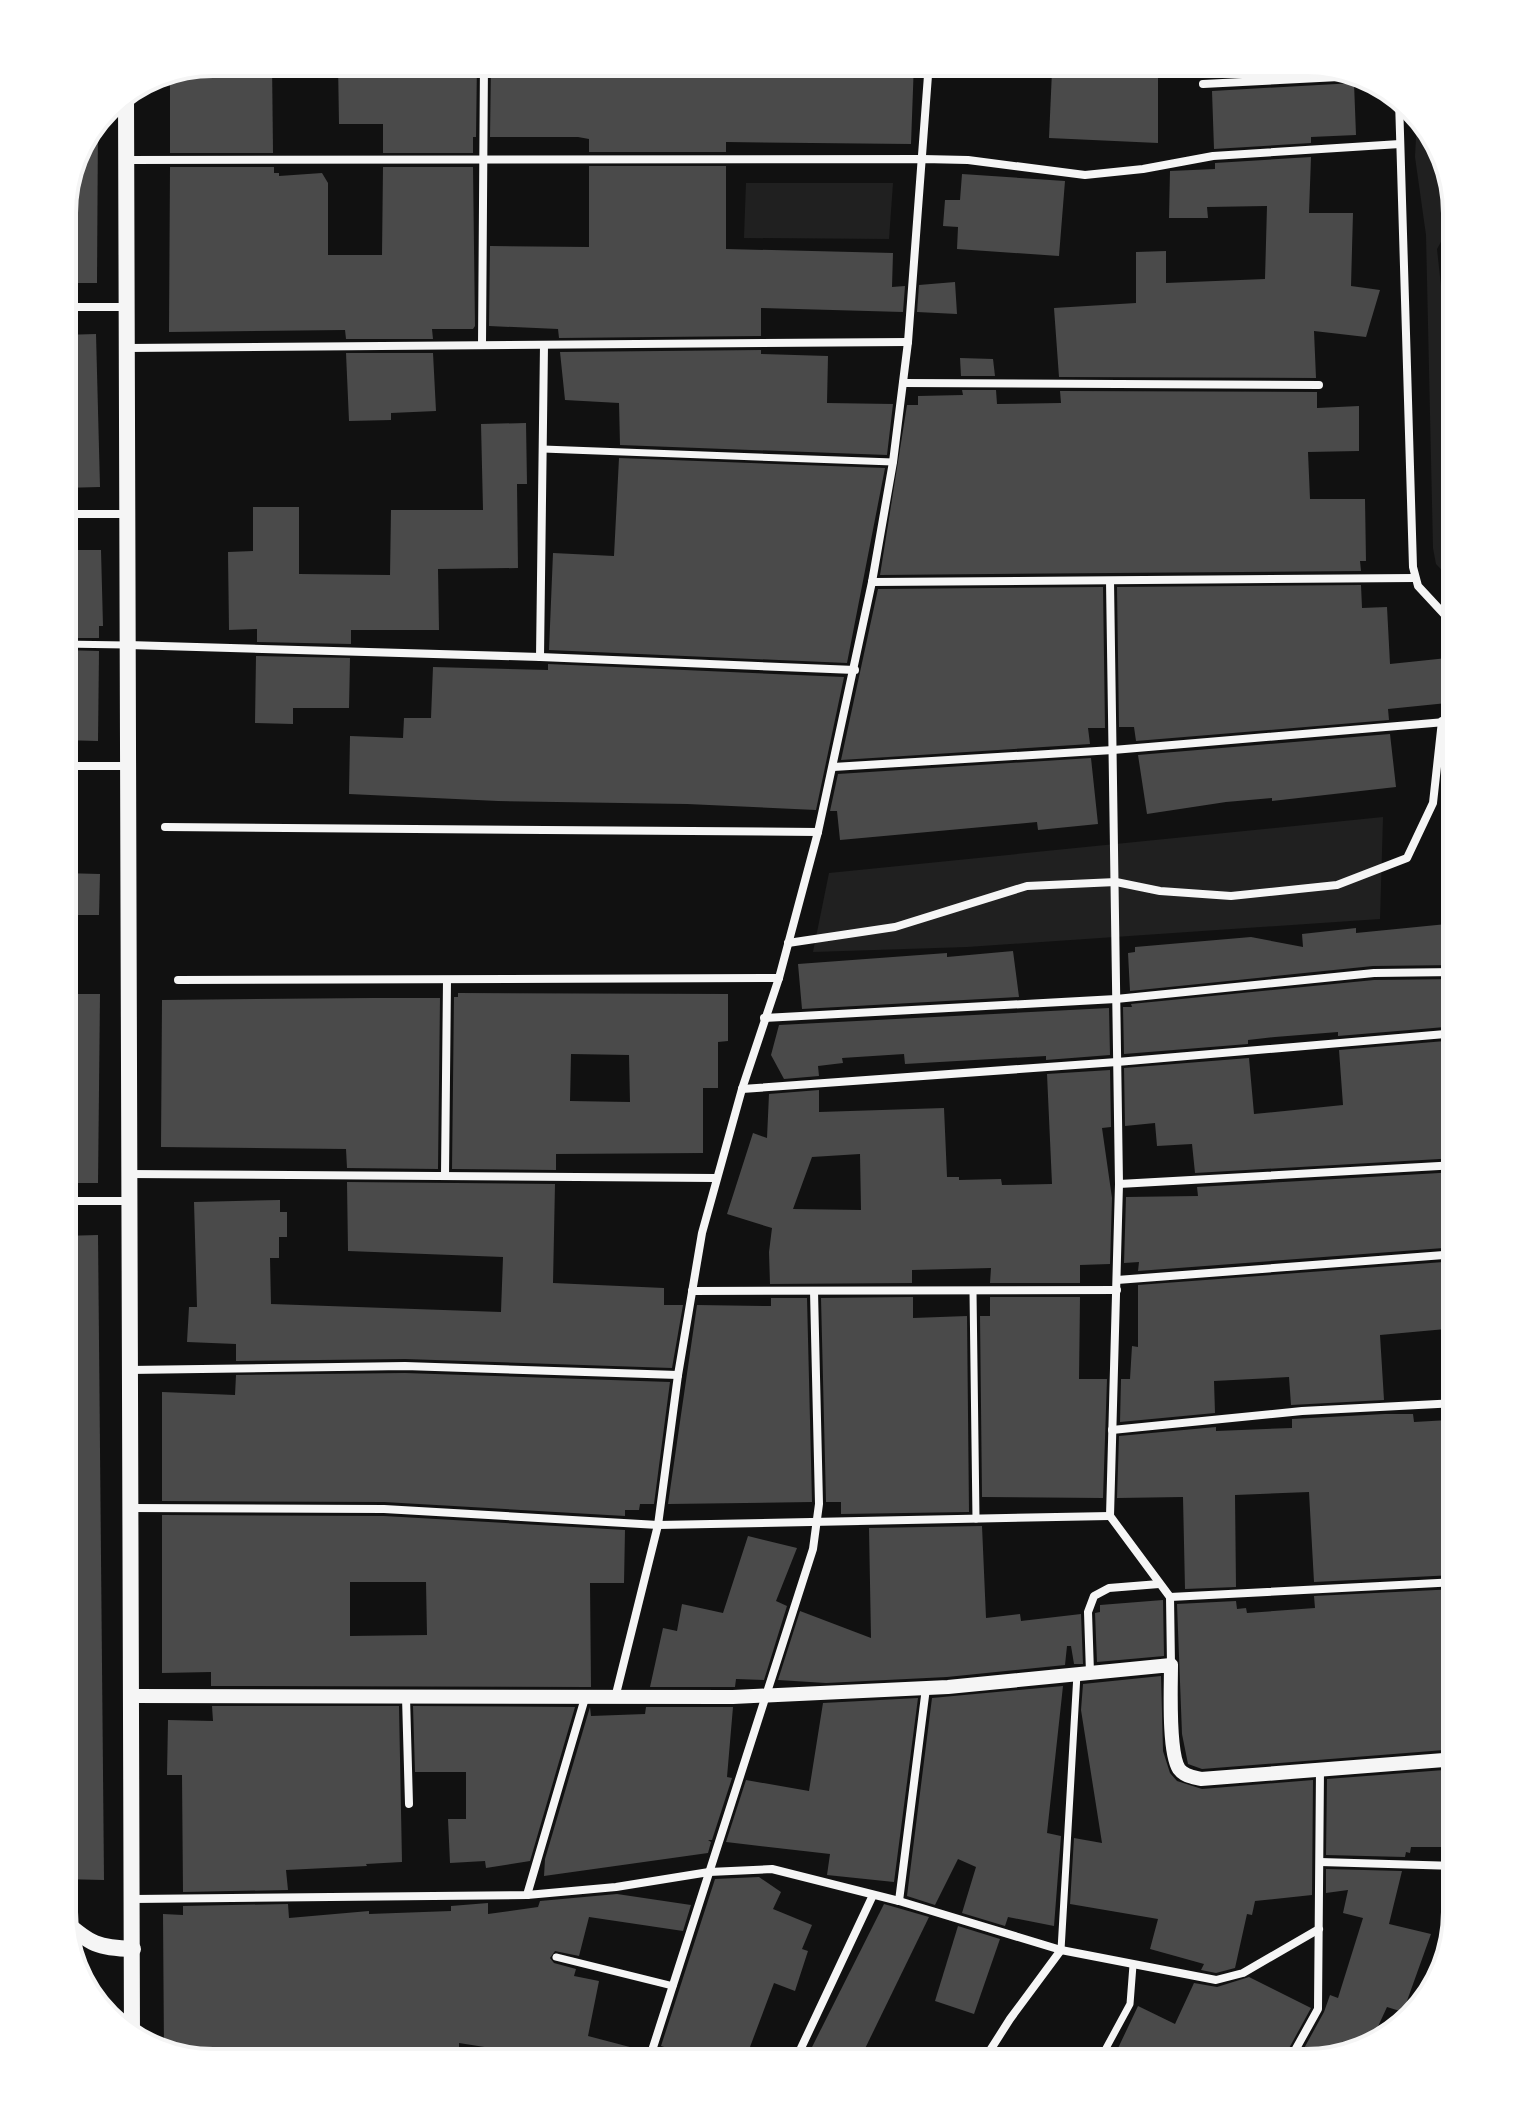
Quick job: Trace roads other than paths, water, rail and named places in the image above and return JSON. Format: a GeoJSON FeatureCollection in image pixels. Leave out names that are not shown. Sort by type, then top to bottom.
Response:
{"type":"FeatureCollection","features":[{"type":"Feature","properties":{"kind":"main road"},"geometry":{"type":"LineString","coordinates":[[126,108],[132,2022]]}},
{"type":"Feature","properties":{"kind":"main road"},"geometry":{"type":"LineString","coordinates":[[77,1932],[103,1947],[133,1949]]}},
{"type":"Feature","properties":{"kind":"street"},"geometry":{"type":"LineString","coordinates":[[482,345],[484,76]]}},
{"type":"Feature","properties":{"kind":"street"},"geometry":{"type":"LineString","coordinates":[[615,1698],[658,1525],[678,1375],[702,1233],[715,1178],[779,978],[818,832],[872,582],[893,462],[908,342],[928,76]]}},
{"type":"Feature","properties":{"kind":"street"},"geometry":{"type":"LineString","coordinates":[[1203,84],[1325,78]]}},
{"type":"Feature","properties":{"kind":"street"},"geometry":{"type":"LineString","coordinates":[[1399,113],[1415,578],[1443,613]]}},
{"type":"Feature","properties":{"kind":"street"},"geometry":{"type":"LineString","coordinates":[[128,160],[923,159],[968,160],[1085,175],[1143,169],[1213,156],[1400,144]]}},
{"type":"Feature","properties":{"kind":"street"},"geometry":{"type":"LineString","coordinates":[[76,307],[127,307]]}},
{"type":"Feature","properties":{"kind":"street"},"geometry":{"type":"LineString","coordinates":[[127,348],[908,342]]}},
{"type":"Feature","properties":{"kind":"street"},"geometry":{"type":"LineString","coordinates":[[540,657],[544,345]]}},
{"type":"Feature","properties":{"kind":"street"},"geometry":{"type":"LineString","coordinates":[[903,383],[1319,385]]}},
{"type":"Feature","properties":{"kind":"street"},"geometry":{"type":"LineString","coordinates":[[543,449],[893,462]]}},
{"type":"Feature","properties":{"kind":"street"},"geometry":{"type":"LineString","coordinates":[[76,514],[128,514]]}},
{"type":"Feature","properties":{"kind":"street"},"geometry":{"type":"LineString","coordinates":[[872,582],[1415,578]]}},
{"type":"Feature","properties":{"kind":"street"},"geometry":{"type":"LineString","coordinates":[[1110,581],[1119,1184],[1110,1516],[1170,1597],[1170,1704],[1176,1762],[1180,1771],[1201,1779],[1443,1760]]}},
{"type":"Feature","properties":{"kind":"street"},"geometry":{"type":"LineString","coordinates":[[76,644],[540,657],[855,670]]}},
{"type":"Feature","properties":{"kind":"street"},"geometry":{"type":"LineString","coordinates":[[788,943],[895,927],[1027,886],[1116,882],[1160,891],[1231,896],[1337,885],[1407,858],[1433,803],[1442,721],[1113,750],[833,767]]}},
{"type":"Feature","properties":{"kind":"street"},"geometry":{"type":"LineString","coordinates":[[76,766],[129,766]]}},
{"type":"Feature","properties":{"kind":"street"},"geometry":{"type":"LineString","coordinates":[[165,827],[818,832]]}},
{"type":"Feature","properties":{"kind":"street"},"geometry":{"type":"LineString","coordinates":[[764,1018],[1116,999],[1374,973],[1443,972]]}},
{"type":"Feature","properties":{"kind":"street"},"geometry":{"type":"LineString","coordinates":[[178,980],[779,978]]}},
{"type":"Feature","properties":{"kind":"street"},"geometry":{"type":"LineString","coordinates":[[445,1176],[447,980]]}},
{"type":"Feature","properties":{"kind":"street"},"geometry":{"type":"LineString","coordinates":[[742,1089],[1443,1034]]}},
{"type":"Feature","properties":{"kind":"street"},"geometry":{"type":"LineString","coordinates":[[1119,1184],[1443,1166]]}},
{"type":"Feature","properties":{"kind":"street"},"geometry":{"type":"LineString","coordinates":[[128,1174],[715,1178]]}},
{"type":"Feature","properties":{"kind":"street"},"geometry":{"type":"LineString","coordinates":[[76,1201],[129,1201]]}},
{"type":"Feature","properties":{"kind":"street"},"geometry":{"type":"LineString","coordinates":[[1117,1280],[1443,1255]]}},
{"type":"Feature","properties":{"kind":"street"},"geometry":{"type":"LineString","coordinates":[[692,1291],[1117,1290]]}},
{"type":"Feature","properties":{"kind":"street"},"geometry":{"type":"LineString","coordinates":[[653,2049],[813,1549],[818,1524],[814,1291]]}},
{"type":"Feature","properties":{"kind":"street"},"geometry":{"type":"LineString","coordinates":[[973,1291],[976,1519]]}},
{"type":"Feature","properties":{"kind":"street"},"geometry":{"type":"LineString","coordinates":[[128,1370],[405,1366],[678,1375]]}},
{"type":"Feature","properties":{"kind":"street"},"geometry":{"type":"LineString","coordinates":[[1112,1430],[1302,1411],[1443,1404]]}},
{"type":"Feature","properties":{"kind":"street"},"geometry":{"type":"LineString","coordinates":[[130,1508],[384,1509],[658,1525],[1110,1516]]}},
{"type":"Feature","properties":{"kind":"street"},"geometry":{"type":"LineString","coordinates":[[1170,1597],[1443,1583]]}},
{"type":"Feature","properties":{"kind":"street"},"geometry":{"type":"LineString","coordinates":[[991,2049],[1061,1950],[1088,1612],[1094,1596],[1109,1588],[1159,1584]]}},
{"type":"Feature","properties":{"kind":"street"},"geometry":{"type":"LineString","coordinates":[[131,1696],[615,1698],[767,1695],[926,1688],[1171,1665]]}},
{"type":"Feature","properties":{"kind":"street"},"geometry":{"type":"LineString","coordinates":[[899,1901],[926,1688]]}},
{"type":"Feature","properties":{"kind":"street"},"geometry":{"type":"LineString","coordinates":[[406,1697],[409,1804]]}},
{"type":"Feature","properties":{"kind":"street"},"geometry":{"type":"LineString","coordinates":[[527,1895],[585,1698]]}},
{"type":"Feature","properties":{"kind":"street"},"geometry":{"type":"LineString","coordinates":[[1296,2049],[1318,2009],[1320,1770]]}},
{"type":"Feature","properties":{"kind":"street"},"geometry":{"type":"LineString","coordinates":[[1320,1862],[1443,1866]]}},
{"type":"Feature","properties":{"kind":"street"},"geometry":{"type":"LineString","coordinates":[[133,1899],[527,1895],[616,1887],[709,1872],[772,1869],[899,1901],[1061,1950],[1216,1980],[1243,1973],[1319,1929]]}},
{"type":"Feature","properties":{"kind":"street"},"geometry":{"type":"LineString","coordinates":[[801,2049],[873,1895]]}},
{"type":"Feature","properties":{"kind":"street"},"geometry":{"type":"LineString","coordinates":[[556,1957],[673,1986]]}},
{"type":"Feature","properties":{"kind":"street"},"geometry":{"type":"LineString","coordinates":[[1107,2049],[1130,2004],[1133,1965]]}}]}
